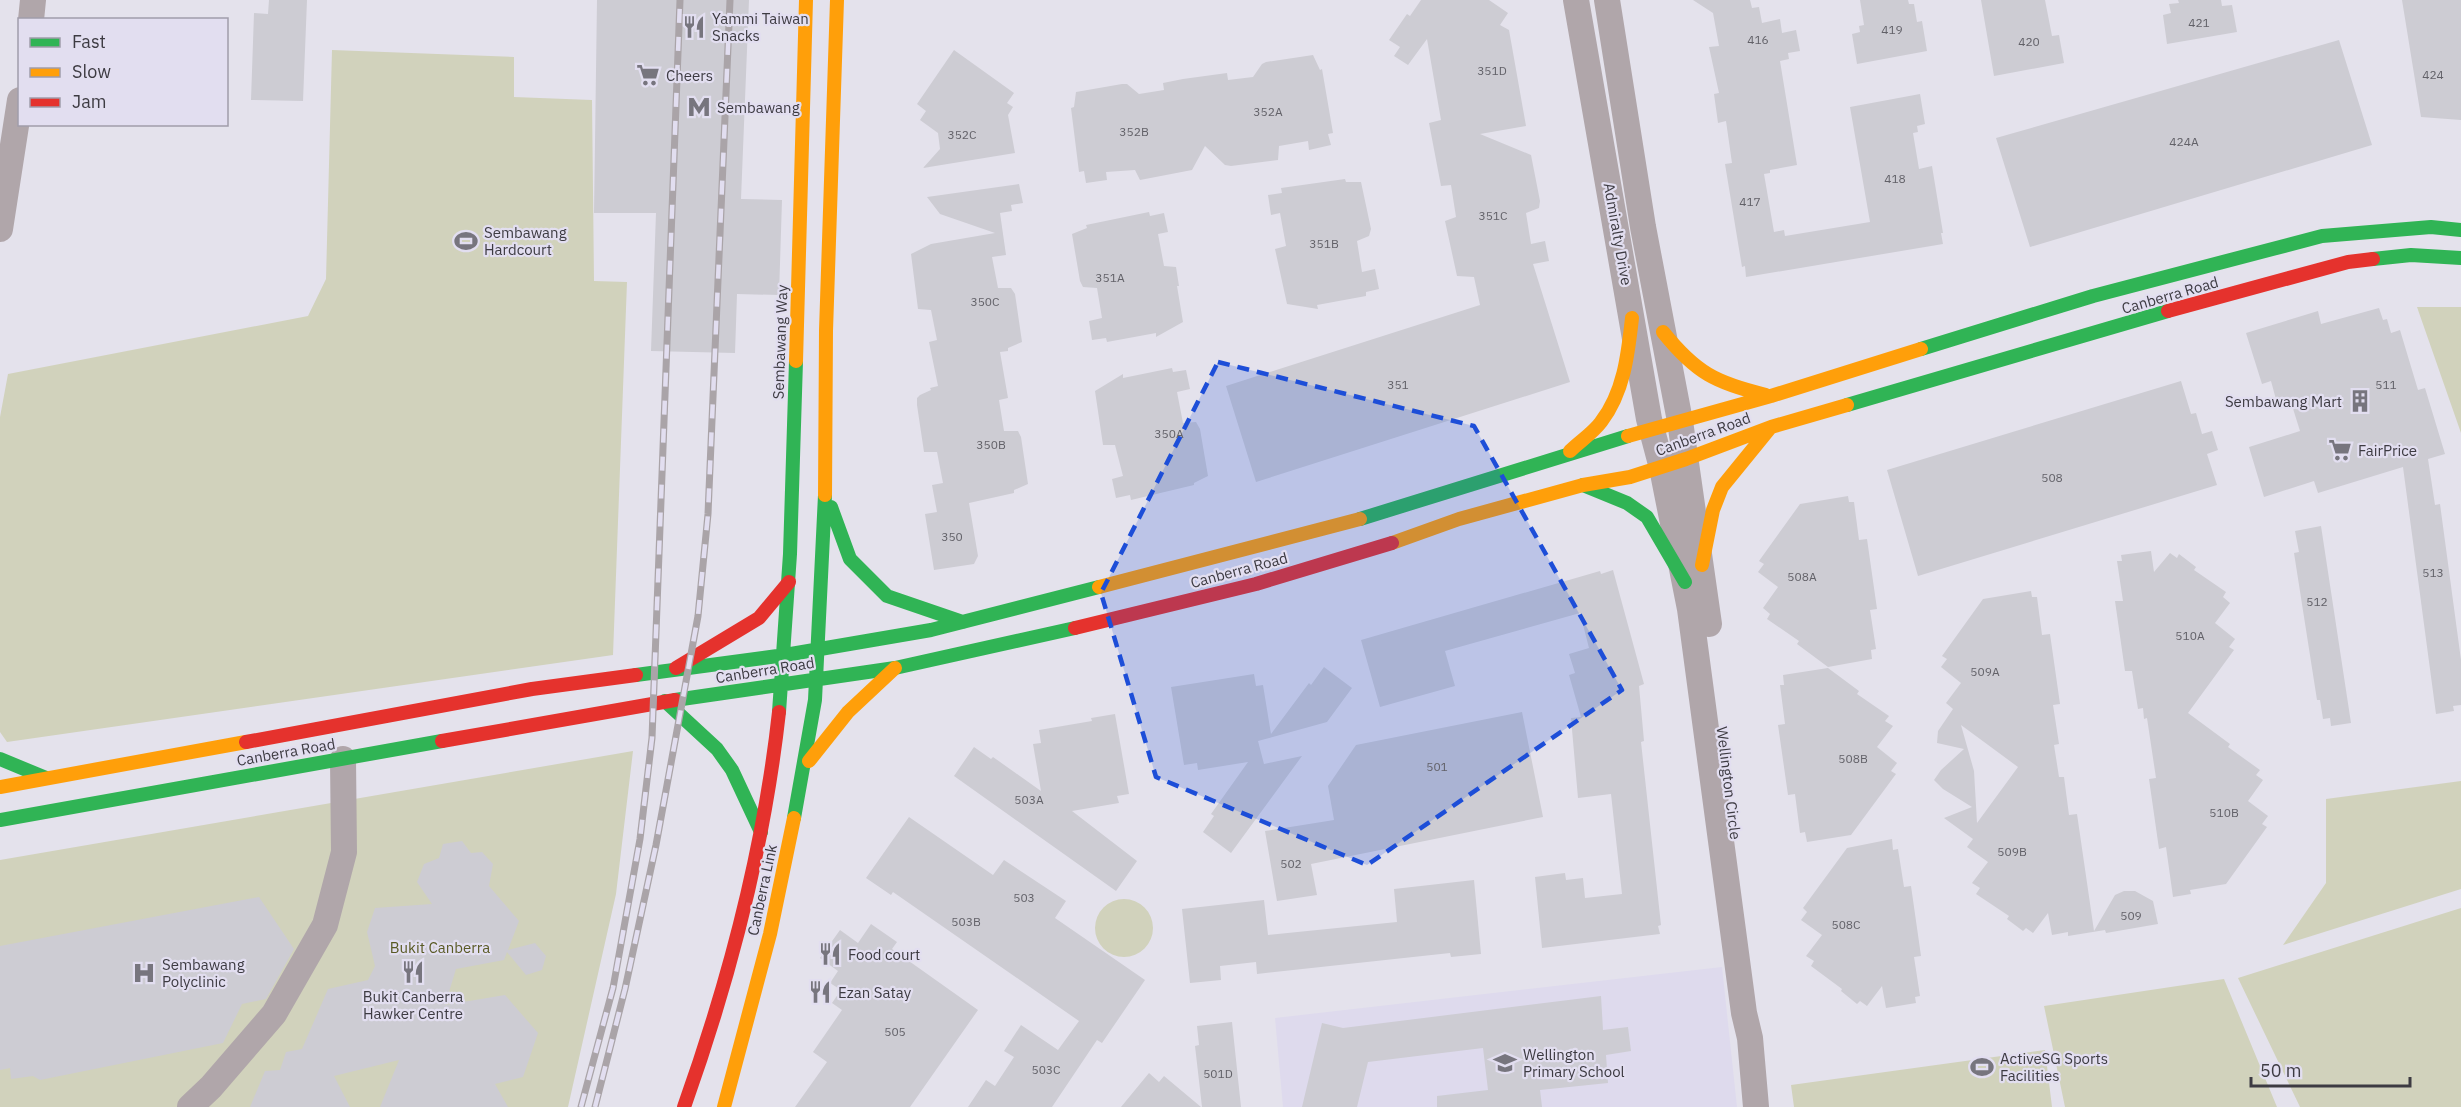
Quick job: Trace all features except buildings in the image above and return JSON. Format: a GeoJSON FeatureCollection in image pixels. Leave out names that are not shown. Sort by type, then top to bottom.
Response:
{"type":"FeatureCollection","features":[{"type":"Feature","properties":{"kind":"main road","name":"Sembawang Way"},"geometry":{"type":"LineString","coordinates":[[782,684],[789,582],[806,0]]}},
{"type":"Feature","properties":{"kind":"main road"},"geometry":{"type":"LineString","coordinates":[[817,678],[825,491],[826,331],[837,0]]}},
{"type":"Feature","properties":{"kind":"main road","name":"Canberra Road"},"geometry":{"type":"LineString","coordinates":[[0,787],[532,688],[785,655],[931,630],[1377,514],[1566,454],[1771,396],[2093,296],[2322,236],[2431,227],[2461,230]]}},
{"type":"Feature","properties":{"kind":"main road","name":"Canberra Road"},"geometry":{"type":"LineString","coordinates":[[0,820],[665,701],[895,668],[1100,623],[1257,584],[1394,542],[1459,519],[1583,485],[1630,477],[1662,468],[1771,427],[2222,296],[2348,262],[2411,255],[2461,258]]}},
{"type":"Feature","properties":{"kind":"main road"},"geometry":{"type":"LineString","coordinates":[[1566,454],[1601,422],[1620,387],[1628,362],[1632,318]]}},
{"type":"Feature","properties":{"kind":"main road"},"geometry":{"type":"LineString","coordinates":[[1663,332],[1679,354],[1704,375],[1727,386],[1771,396]]}},
{"type":"Feature","properties":{"kind":"main road"},"geometry":{"type":"LineString","coordinates":[[1694,573],[1722,488],[1771,427]]}},
{"type":"Feature","properties":{"kind":"main road"},"geometry":{"type":"LineString","coordinates":[[1583,485],[1628,503],[1647,517],[1694,573]]}},
{"type":"Feature","properties":{"kind":"main road"},"geometry":{"type":"LineString","coordinates":[[825,491],[850,559],[887,596],[963,622]]}},
{"type":"Feature","properties":{"kind":"main road"},"geometry":{"type":"LineString","coordinates":[[676,668],[759,618],[789,582]]}},
{"type":"Feature","properties":{"kind":"main road"},"geometry":{"type":"LineString","coordinates":[[804,769],[829,731],[850,708],[895,668]]}},
{"type":"Feature","properties":{"kind":"main road","name":"Canberra Link"},"geometry":{"type":"LineString","coordinates":[[724,1107],[770,934],[804,769],[817,678]]}},
{"type":"Feature","properties":{"kind":"main road","name":"Canberra Link"},"geometry":{"type":"LineString","coordinates":[[684,1107],[706,1046],[741,928],[773,762],[782,684]]}},
{"type":"Feature","properties":{"kind":"main road"},"geometry":{"type":"LineString","coordinates":[[665,701],[717,749],[732,770],[761,832]]}},
{"type":"Feature","properties":{"kind":"main road"},"geometry":{"type":"LineString","coordinates":[[0,759],[46,778]]}},
{"type":"Feature","properties":{"kind":"street"},"geometry":{"type":"LineString","coordinates":[[31,18],[33,0]]}},
{"type":"Feature","properties":{"kind":"street","name":"Admiralty Drive"},"geometry":{"type":"LineString","coordinates":[[1576,0],[1652,429],[1662,468]]}},
{"type":"Feature","properties":{"kind":"street","name":"Admiralty Drive"},"geometry":{"type":"LineString","coordinates":[[1607,0],[1639,204],[1686,459]]}},
{"type":"Feature","properties":{"kind":"street"},"geometry":{"type":"LineString","coordinates":[[0,229],[18,113]]}},
{"type":"Feature","properties":{"kind":"street","name":"Wellington Circle"},"geometry":{"type":"LineString","coordinates":[[1686,459],[1694,573],[1744,1013],[1750,1038],[1756,1107]]}},
{"type":"Feature","properties":{"kind":"street","name":"Wellington Circle"},"geometry":{"type":"LineString","coordinates":[[1662,468],[1694,573],[1727,775],[1763,1037],[1770,1107]]}},
{"type":"Feature","properties":{"kind":"street"},"geometry":{"type":"LineString","coordinates":[[190,1107],[211,1087],[274,1014],[325,925],[344,852],[344,759]]}},
{"type":"Feature","properties":{"kind":"highlighted area"},"geometry":{"type":"Polygon","coordinates":[[[1218,362],[1474,426],[1622,690],[1367,865],[1156,777],[1101,593],[1218,362]]]}},
{"type":"Feature","properties":{"kind":"shaded area","name":"Wellington Primary School"},"geometry":{"type":"Polygon","coordinates":[[[1722,967],[1737,1107],[1283,1107],[1275,1018],[1722,967]]]}},
{"type":"Feature","properties":{"kind":"green space"},"geometry":{"type":"Polygon","coordinates":[[[332,50],[514,57],[514,97],[592,100],[594,281],[627,282],[613,655],[7,742],[0,732],[0,417],[8,374],[308,316],[326,279],[332,50]]]}},
{"type":"Feature","properties":{"kind":"green space"},"geometry":{"type":"Polygon","coordinates":[[[2417,307],[2461,307],[2461,433],[2417,307]]]}},
{"type":"Feature","properties":{"kind":"green space","name":"Bukit Canberra"},"geometry":{"type":"Polygon","coordinates":[[[633,751],[616,894],[568,1107],[0,1107],[0,860],[633,751]]]}},
{"type":"Feature","properties":{"kind":"green space"},"geometry":{"type":"Polygon","coordinates":[[[2461,781],[2461,889],[2283,945],[2326,883],[2326,799],[2461,781]]]}},
{"type":"Feature","properties":{"kind":"green space"},"geometry":{"type":"Polygon","coordinates":[[[1124,899],[1135,901],[1145,907],[1151,917],[1153,928],[1151,939],[1145,949],[1135,955],[1124,957],[1113,955],[1103,949],[1097,939],[1095,928],[1097,917],[1103,907],[1113,901],[1124,899]]]}},
{"type":"Feature","properties":{"kind":"green space"},"geometry":{"type":"Polygon","coordinates":[[[2461,908],[2461,1107],[2300,1107],[2238,978],[2461,908]]]}},
{"type":"Feature","properties":{"kind":"green space"},"geometry":{"type":"Polygon","coordinates":[[[2224,979],[2277,1107],[2065,1107],[2044,1006],[2224,979]]]}},
{"type":"Feature","properties":{"kind":"green space","name":"ActiveSG Sports Facilities"},"geometry":{"type":"Polygon","coordinates":[[[2045,1050],[2052,1107],[1794,1107],[1791,1085],[2045,1050]]]}},
{"type":"Feature","properties":{"kind":"railway"},"geometry":{"type":"LineString","coordinates":[[581,1107],[613,988],[640,839],[652,738],[680,0]]}},
{"type":"Feature","properties":{"kind":"railway"},"geometry":{"type":"LineString","coordinates":[[595,1107],[625,989],[656,845],[698,616],[708,514],[730,0]]}},
{"type":"Feature","properties":{"kind":"traffic: fast"},"geometry":{"type":"LineString","coordinates":[[1921,349],[2093,296],[2322,236],[2431,227],[2461,230]]}},
{"type":"Feature","properties":{"kind":"traffic: fast"},"geometry":{"type":"LineString","coordinates":[[2373,259],[2411,255],[2461,258]]}},
{"type":"Feature","properties":{"kind":"traffic: fast"},"geometry":{"type":"LineString","coordinates":[[1847,405],[2168,311]]}},
{"type":"Feature","properties":{"kind":"traffic: fast"},"geometry":{"type":"LineString","coordinates":[[779,712],[790,554],[796,361]]}},
{"type":"Feature","properties":{"kind":"traffic: fast"},"geometry":{"type":"LineString","coordinates":[[1360,519],[1628,436]]}},
{"type":"Feature","properties":{"kind":"traffic: fast"},"geometry":{"type":"LineString","coordinates":[[1583,485],[1627,503],[1647,517],[1685,582]]}},
{"type":"Feature","properties":{"kind":"traffic: fast"},"geometry":{"type":"LineString","coordinates":[[794,818],[815,700],[825,495]]}},
{"type":"Feature","properties":{"kind":"traffic: fast"},"geometry":{"type":"LineString","coordinates":[[831,507],[850,559],[887,596],[963,622]]}},
{"type":"Feature","properties":{"kind":"traffic: fast"},"geometry":{"type":"LineString","coordinates":[[636,675],[785,655],[931,630],[1099,587]]}},
{"type":"Feature","properties":{"kind":"traffic: fast"},"geometry":{"type":"LineString","coordinates":[[675,700],[895,668],[1075,628]]}},
{"type":"Feature","properties":{"kind":"traffic: fast"},"geometry":{"type":"LineString","coordinates":[[665,701],[717,749],[732,770],[761,832]]}},
{"type":"Feature","properties":{"kind":"traffic: fast"},"geometry":{"type":"LineString","coordinates":[[0,820],[442,741]]}},
{"type":"Feature","properties":{"kind":"traffic: fast"},"geometry":{"type":"LineString","coordinates":[[0,759],[46,778]]}},
{"type":"Feature","properties":{"kind":"traffic: slow"},"geometry":{"type":"LineString","coordinates":[[796,361],[806,0]]}},
{"type":"Feature","properties":{"kind":"traffic: slow"},"geometry":{"type":"LineString","coordinates":[[825,495],[826,331],[837,0]]}},
{"type":"Feature","properties":{"kind":"traffic: slow"},"geometry":{"type":"LineString","coordinates":[[1570,451],[1598,426],[1615,398],[1624,372],[1632,318]]}},
{"type":"Feature","properties":{"kind":"traffic: slow"},"geometry":{"type":"LineString","coordinates":[[1663,332],[1686,357],[1708,374],[1733,386],[1766,395]]}},
{"type":"Feature","properties":{"kind":"traffic: slow"},"geometry":{"type":"LineString","coordinates":[[1628,436],[1771,396],[1921,349]]}},
{"type":"Feature","properties":{"kind":"traffic: slow"},"geometry":{"type":"LineString","coordinates":[[1392,543],[1459,519],[1583,485],[1630,477],[1771,427],[1847,405]]}},
{"type":"Feature","properties":{"kind":"traffic: slow"},"geometry":{"type":"LineString","coordinates":[[1702,565],[1713,510],[1722,487],[1770,428]]}},
{"type":"Feature","properties":{"kind":"traffic: slow"},"geometry":{"type":"LineString","coordinates":[[1099,587],[1360,519]]}},
{"type":"Feature","properties":{"kind":"traffic: slow"},"geometry":{"type":"LineString","coordinates":[[809,761],[848,712],[895,668]]}},
{"type":"Feature","properties":{"kind":"traffic: slow"},"geometry":{"type":"LineString","coordinates":[[0,787],[246,742]]}},
{"type":"Feature","properties":{"kind":"traffic: slow"},"geometry":{"type":"LineString","coordinates":[[724,1107],[770,934],[794,818]]}},
{"type":"Feature","properties":{"kind":"traffic: jam"},"geometry":{"type":"LineString","coordinates":[[2168,311],[2348,262],[2373,259]]}},
{"type":"Feature","properties":{"kind":"traffic: jam"},"geometry":{"type":"LineString","coordinates":[[1075,628],[1256,584],[1392,543]]}},
{"type":"Feature","properties":{"kind":"traffic: jam"},"geometry":{"type":"LineString","coordinates":[[676,668],[759,618],[789,582]]}},
{"type":"Feature","properties":{"kind":"traffic: jam"},"geometry":{"type":"LineString","coordinates":[[246,742],[532,689],[636,675]]}},
{"type":"Feature","properties":{"kind":"traffic: jam"},"geometry":{"type":"LineString","coordinates":[[442,741],[675,700]]}},
{"type":"Feature","properties":{"kind":"traffic: jam"},"geometry":{"type":"LineString","coordinates":[[684,1107],[716,1010],[743,912],[764,813],[779,712]]}},
{"type":"Feature","properties":{"kind":"place","name":"Yammi Taiwan Snacks"},"geometry":{"type":"Point","coordinates":[694,27]}},
{"type":"Feature","properties":{"kind":"place","name":"Cheers"},"geometry":{"type":"Point","coordinates":[648,75]}},
{"type":"Feature","properties":{"kind":"place","name":"Sembawang"},"geometry":{"type":"Point","coordinates":[699,107]}},
{"type":"Feature","properties":{"kind":"place","name":"Sembawang Hardcourt"},"geometry":{"type":"Point","coordinates":[466,241]}},
{"type":"Feature","properties":{"kind":"place","name":"Sembawang Mart"},"geometry":{"type":"Point","coordinates":[2360,401]}},
{"type":"Feature","properties":{"kind":"place","name":"FairPrice"},"geometry":{"type":"Point","coordinates":[2340,450]}},
{"type":"Feature","properties":{"kind":"place","name":"Food court"},"geometry":{"type":"Point","coordinates":[830,954]}},
{"type":"Feature","properties":{"kind":"place","name":"Bukit Canberra Hawker Centre"},"geometry":{"type":"Point","coordinates":[413,972]}},
{"type":"Feature","properties":{"kind":"place","name":"Sembawang Polyclinic"},"geometry":{"type":"Point","coordinates":[144,973]}},
{"type":"Feature","properties":{"kind":"place","name":"Ezan Satay"},"geometry":{"type":"Point","coordinates":[820,992]}},
{"type":"Feature","properties":{"kind":"place","name":"Wellington Primary School"},"geometry":{"type":"Point","coordinates":[1505,1063]}},
{"type":"Feature","properties":{"kind":"place","name":"ActiveSG Sports Facilities"},"geometry":{"type":"Point","coordinates":[1982,1067]}}]}
